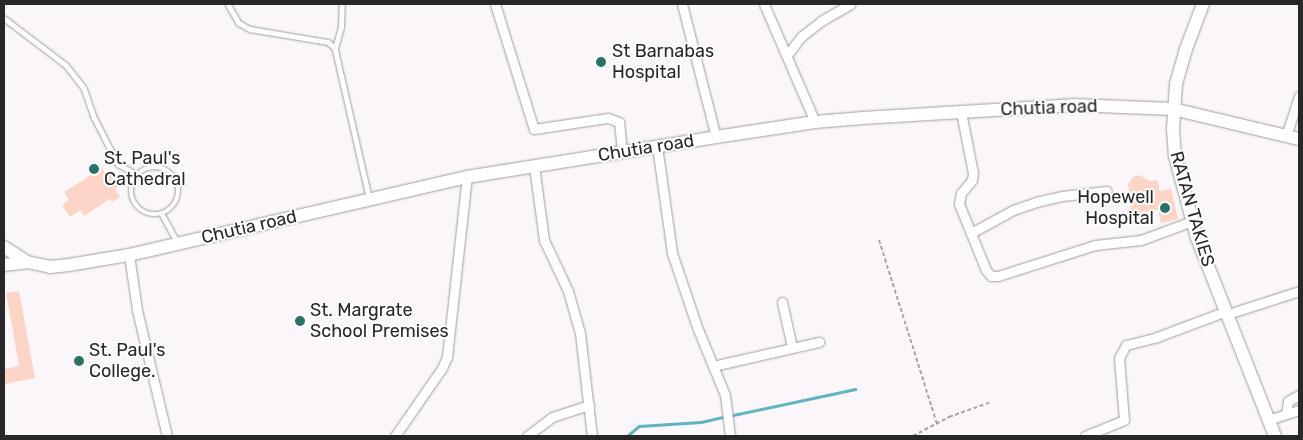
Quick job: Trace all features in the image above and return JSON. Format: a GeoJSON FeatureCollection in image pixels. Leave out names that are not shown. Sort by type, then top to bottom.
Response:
{"type":"FeatureCollection","features":[{"type":"Feature","properties":{"kind":"street"},"geometry":{"type":"LineString","coordinates":[[495,4],[534,128],[608,118],[619,122],[622,152]]}},
{"type":"Feature","properties":{"kind":"street"},"geometry":{"type":"LineString","coordinates":[[682,4],[716,137]]}},
{"type":"Feature","properties":{"kind":"street"},"geometry":{"type":"LineString","coordinates":[[764,4],[816,122]]}},
{"type":"Feature","properties":{"kind":"street"},"geometry":{"type":"LineString","coordinates":[[787,55],[802,36],[821,21],[850,4]]}},
{"type":"Feature","properties":{"kind":"street","name":"RATAN TAKIES"},"geometry":{"type":"LineString","coordinates":[[1203,4],[1180,67],[1173,109],[1176,156],[1192,221],[1275,436]]}},
{"type":"Feature","properties":{"kind":"street"},"geometry":{"type":"LineString","coordinates":[[1286,136],[1299,96]]}},
{"type":"Feature","properties":{"kind":"street","name":"Chutia road"},"geometry":{"type":"LineString","coordinates":[[4,247],[27,262],[50,267],[129,255],[467,177],[816,122],[1073,105],[1173,109],[1299,139]]}},
{"type":"Feature","properties":{"kind":"street"},"geometry":{"type":"LineString","coordinates":[[961,112],[973,173],[972,180],[959,199],[988,274],[991,276],[998,276],[1095,245],[1141,240],[1192,221]]}},
{"type":"Feature","properties":{"kind":"street"},"geometry":{"type":"LineString","coordinates":[[657,146],[672,253],[697,327],[725,395],[730,436]]}},
{"type":"Feature","properties":{"kind":"street"},"geometry":{"type":"LineString","coordinates":[[534,166],[544,240],[568,291],[576,315],[590,405],[592,436]]}},
{"type":"Feature","properties":{"kind":"street"},"geometry":{"type":"LineString","coordinates":[[395,436],[442,368],[447,357],[467,177]]}},
{"type":"Feature","properties":{"kind":"street"},"geometry":{"type":"LineString","coordinates":[[971,232],[1013,210],[1036,202],[1062,196],[1107,191]]}},
{"type":"Feature","properties":{"kind":"street"},"geometry":{"type":"LineString","coordinates":[[129,255],[137,310],[167,436]]}},
{"type":"Feature","properties":{"kind":"street"},"geometry":{"type":"LineString","coordinates":[[4,264],[27,262]]}},
{"type":"Feature","properties":{"kind":"street"},"geometry":{"type":"LineString","coordinates":[[1085,436],[1124,420],[1119,358],[1126,345],[1157,337],[1227,312],[1299,291]]}},
{"type":"Feature","properties":{"kind":"street"},"geometry":{"type":"LineString","coordinates":[[782,302],[792,347]]}},
{"type":"Feature","properties":{"kind":"street"},"geometry":{"type":"LineString","coordinates":[[713,366],[819,342]]}},
{"type":"Feature","properties":{"kind":"street"},"geometry":{"type":"LineString","coordinates":[[1286,414],[1288,401],[1299,395]]}},
{"type":"Feature","properties":{"kind":"street"},"geometry":{"type":"LineString","coordinates":[[527,436],[552,418],[590,405]]}},
{"type":"Feature","properties":{"kind":"street"},"geometry":{"type":"LineString","coordinates":[[1268,420],[1299,410]]}},
{"type":"Feature","properties":{"kind":"lane"},"geometry":{"type":"LineString","coordinates":[[228,4],[239,23],[250,29],[328,42],[335,48]]}},
{"type":"Feature","properties":{"kind":"lane"},"geometry":{"type":"LineString","coordinates":[[342,4],[341,27],[335,48],[369,199]]}},
{"type":"Feature","properties":{"kind":"lane"},"geometry":{"type":"LineString","coordinates":[[4,18],[66,65],[84,88],[94,117],[118,164],[138,175]]}},
{"type":"Feature","properties":{"kind":"lane"},"geometry":{"type":"LineString","coordinates":[[153,168],[164,170],[174,176],[178,187],[178,198],[172,208],[162,214],[151,215],[136,206],[131,190],[138,175],[153,168]]}},
{"type":"Feature","properties":{"kind":"lane"},"geometry":{"type":"LineString","coordinates":[[162,214],[178,244]]}},
{"type":"Feature","properties":{"kind":"path"},"geometry":{"type":"LineString","coordinates":[[879,240],[937,424]]}},
{"type":"Feature","properties":{"kind":"path"},"geometry":{"type":"LineString","coordinates":[[914,436],[937,424],[991,402]]}},
{"type":"Feature","properties":{"kind":"building","name":"St. Paul's Cathedral"},"geometry":{"type":"Polygon","coordinates":[[[102,168],[106,175],[110,172],[120,186],[115,189],[120,197],[112,202],[110,199],[84,216],[81,210],[70,217],[62,205],[69,200],[64,192],[102,168]]]}},
{"type":"Feature","properties":{"kind":"building"},"geometry":{"type":"Polygon","coordinates":[[[1139,175],[1150,181],[1158,180],[1159,191],[1171,189],[1178,219],[1161,223],[1158,210],[1131,213],[1128,184],[1133,177],[1139,175]]]}},
{"type":"Feature","properties":{"kind":"building"},"geometry":{"type":"Polygon","coordinates":[[[19,291],[35,378],[4,384],[4,369],[19,366],[6,293],[19,291]]]}},
{"type":"Feature","properties":{"kind":"waterway"},"geometry":{"type":"LineString","coordinates":[[733,415],[855,389]]}},
{"type":"Feature","properties":{"kind":"waterway"},"geometry":{"type":"LineString","coordinates":[[627,436],[639,426],[701,422],[726,416]]}},
{"type":"Feature","properties":{"kind":"place","name":"St Barnabas Hospital"},"geometry":{"type":"Point","coordinates":[601,62]}},
{"type":"Feature","properties":{"kind":"place","name":"St. Paul's Cathedral"},"geometry":{"type":"Point","coordinates":[94,169]}},
{"type":"Feature","properties":{"kind":"place","name":"Hopewell Hospital"},"geometry":{"type":"Point","coordinates":[1165,208]}},
{"type":"Feature","properties":{"kind":"place","name":"St. Margrate School Premises"},"geometry":{"type":"Point","coordinates":[300,321]}},
{"type":"Feature","properties":{"kind":"place","name":"St. Paul's College."},"geometry":{"type":"Point","coordinates":[79,361]}}]}
